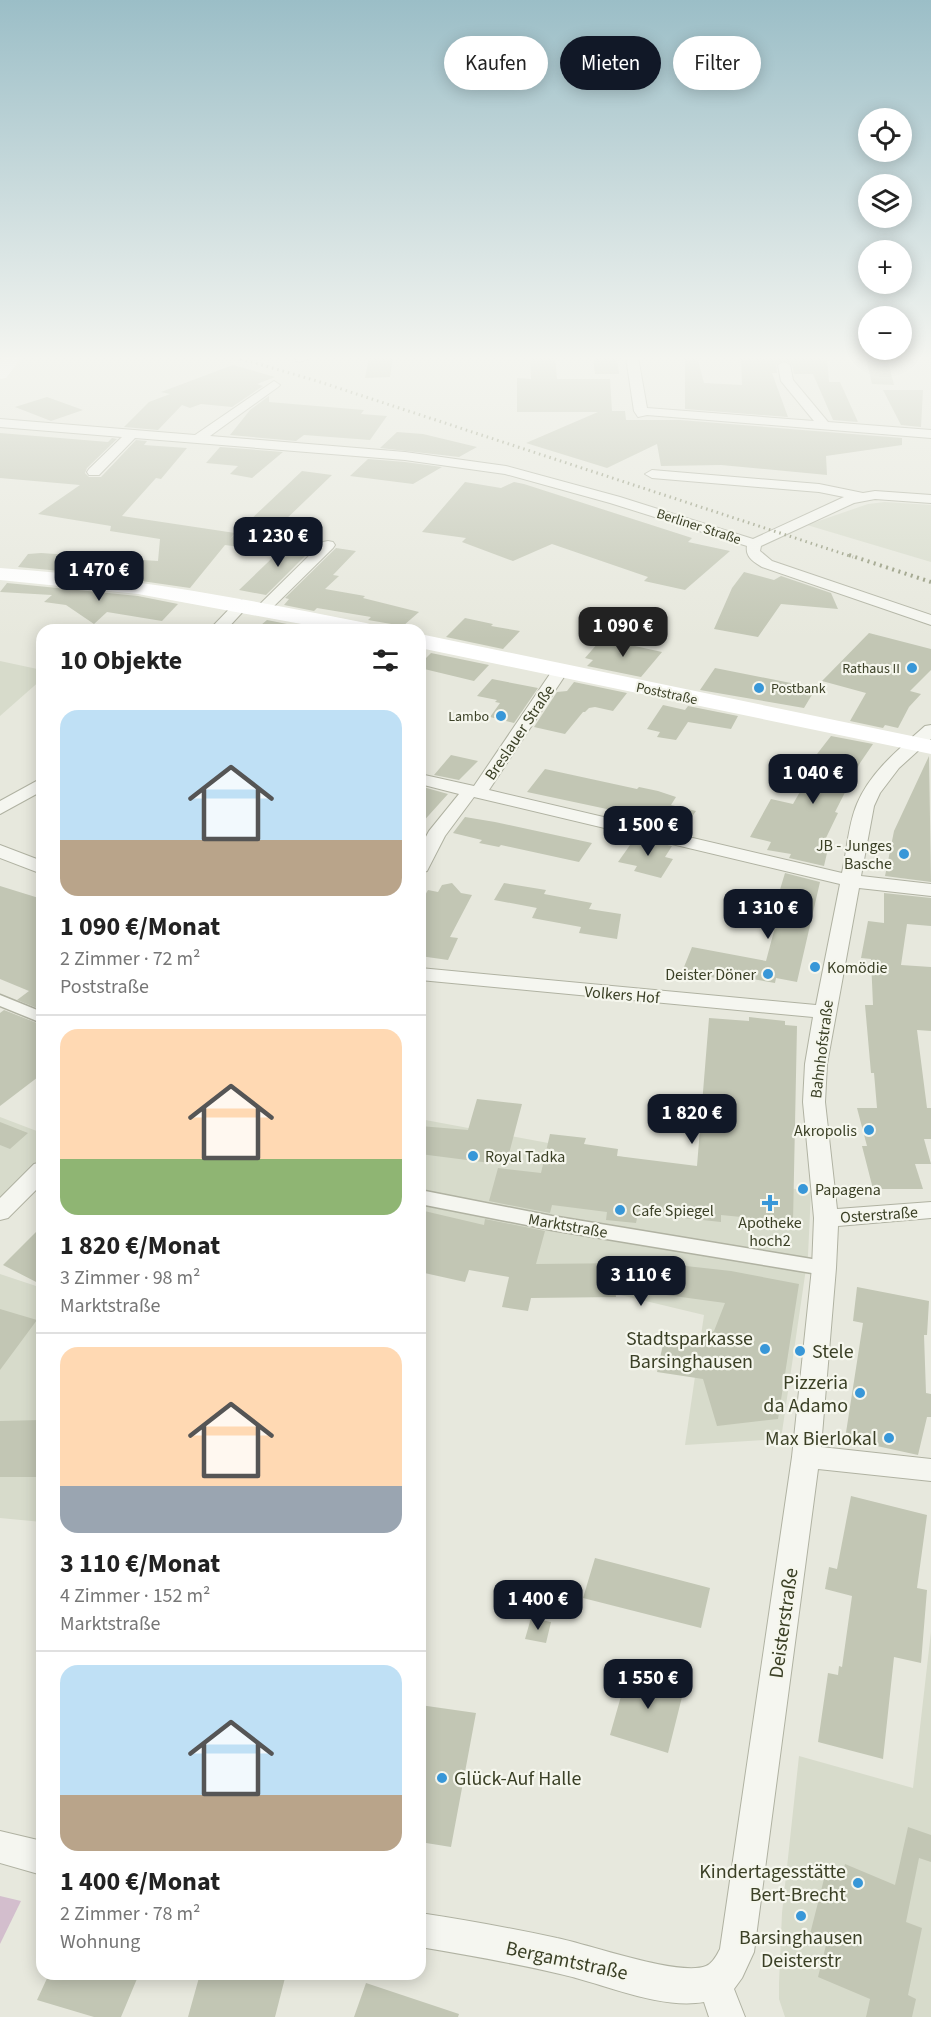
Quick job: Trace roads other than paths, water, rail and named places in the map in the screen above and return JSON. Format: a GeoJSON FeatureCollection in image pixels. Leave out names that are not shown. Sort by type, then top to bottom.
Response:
{"type":"FeatureCollection","features":[{"type":"Feature","properties":{"kind":"main road"},"geometry":{"type":"LineString","coordinates":[[0,574],[102,583],[241,605],[336,624]]}},
{"type":"Feature","properties":{"kind":"main road","name":"Poststraße"},"geometry":{"type":"LineString","coordinates":[[426,642],[925,740]]}},
{"type":"Feature","properties":{"kind":"street"},"geometry":{"type":"LineString","coordinates":[[94,472],[115,451]]}},
{"type":"Feature","properties":{"kind":"street","name":"Berliner Straße"},"geometry":{"type":"LineString","coordinates":[[344,451],[439,459],[506,470],[593,493],[754,544],[753,551],[757,558],[767,564],[931,620]]}},
{"type":"Feature","properties":{"kind":"street"},"geometry":{"type":"LineString","coordinates":[[652,474],[819,488],[861,497],[891,496],[931,499]]}},
{"type":"Feature","properties":{"kind":"street"},"geometry":{"type":"LineString","coordinates":[[754,544],[834,505],[861,497]]}},
{"type":"Feature","properties":{"kind":"street"},"geometry":{"type":"LineString","coordinates":[[262,609],[328,545]]}},
{"type":"Feature","properties":{"kind":"street"},"geometry":{"type":"LineString","coordinates":[[223,624],[241,605]]}},
{"type":"Feature","properties":{"kind":"street","name":"Breslauer Straße"},"geometry":{"type":"LineString","coordinates":[[426,855],[436,835],[474,792],[560,670]]}},
{"type":"Feature","properties":{"kind":"street","name":"Bahnhofstraße"},"geometry":{"type":"LineString","coordinates":[[826,1218],[814,1102],[816,1064],[824,1012],[865,806],[876,782],[896,759],[925,740]]}},
{"type":"Feature","properties":{"kind":"street"},"geometry":{"type":"LineString","coordinates":[[426,780],[850,881],[931,890]]}},
{"type":"Feature","properties":{"kind":"street"},"geometry":{"type":"LineString","coordinates":[[0,809],[36,787]]}},
{"type":"Feature","properties":{"kind":"street"},"geometry":{"type":"LineString","coordinates":[[0,851],[36,866]]}},
{"type":"Feature","properties":{"kind":"street","name":"Volkers Hof"},"geometry":{"type":"LineString","coordinates":[[426,975],[824,1012]]}},
{"type":"Feature","properties":{"kind":"street"},"geometry":{"type":"LineString","coordinates":[[0,1000],[36,1015]]}},
{"type":"Feature","properties":{"kind":"street"},"geometry":{"type":"LineString","coordinates":[[0,1212],[36,1176]]}},
{"type":"Feature","properties":{"kind":"street","name":"Marktstraße"},"geometry":{"type":"LineString","coordinates":[[426,1198],[552,1223],[824,1268]]}},
{"type":"Feature","properties":{"kind":"street","name":"Osterstraße"},"geometry":{"type":"LineString","coordinates":[[826,1218],[931,1210]]}},
{"type":"Feature","properties":{"kind":"street","name":"Deisterstraße"},"geometry":{"type":"LineString","coordinates":[[714,1983],[729,1970],[736,1952],[806,1456],[824,1268],[826,1218]]}},
{"type":"Feature","properties":{"kind":"street"},"geometry":{"type":"LineString","coordinates":[[806,1456],[931,1470]]}},
{"type":"Feature","properties":{"kind":"street"},"geometry":{"type":"LineString","coordinates":[[0,1847],[36,1856]]}},
{"type":"Feature","properties":{"kind":"street","name":"Bergamtstraße"},"geometry":{"type":"LineString","coordinates":[[426,1931],[561,1956],[667,1983],[694,1987],[714,1983]]}},
{"type":"Feature","properties":{"kind":"street"},"geometry":{"type":"LineString","coordinates":[[714,1983],[727,2017]]}},
{"type":"Feature","properties":{"kind":"railway"},"geometry":{"type":"LineString","coordinates":[[531,451],[853,557]]}},
{"type":"Feature","properties":{"kind":"railway"},"geometry":{"type":"LineString","coordinates":[[849,555],[931,582]]}},
{"type":"Feature","properties":{"kind":"place","name":"Rathaus II"},"geometry":{"type":"Point","coordinates":[912,668]}},
{"type":"Feature","properties":{"kind":"place","name":"Postbank"},"geometry":{"type":"Point","coordinates":[759,688]}},
{"type":"Feature","properties":{"kind":"place","name":"Lambo"},"geometry":{"type":"Point","coordinates":[501,716]}},
{"type":"Feature","properties":{"kind":"place","name":"JB - Junges Basche"},"geometry":{"type":"Point","coordinates":[904,854]}},
{"type":"Feature","properties":{"kind":"place","name":"Komödie"},"geometry":{"type":"Point","coordinates":[815,967]}},
{"type":"Feature","properties":{"kind":"place","name":"Deister Döner"},"geometry":{"type":"Point","coordinates":[768,974]}},
{"type":"Feature","properties":{"kind":"place","name":"Akropolis"},"geometry":{"type":"Point","coordinates":[869,1130]}},
{"type":"Feature","properties":{"kind":"place","name":"Royal Tadka"},"geometry":{"type":"Point","coordinates":[473,1156]}},
{"type":"Feature","properties":{"kind":"place","name":"Papagena"},"geometry":{"type":"Point","coordinates":[803,1189]}},
{"type":"Feature","properties":{"kind":"place","name":"Apotheke hoch2"},"geometry":{"type":"Point","coordinates":[770,1203]}},
{"type":"Feature","properties":{"kind":"place","name":"Cafe Spiegel"},"geometry":{"type":"Point","coordinates":[620,1210]}},
{"type":"Feature","properties":{"kind":"place","name":"Stadtsparkasse Barsinghausen"},"geometry":{"type":"Point","coordinates":[765,1349]}},
{"type":"Feature","properties":{"kind":"place","name":"Stele"},"geometry":{"type":"Point","coordinates":[800,1351]}},
{"type":"Feature","properties":{"kind":"place","name":"Pizzeria da Adamo"},"geometry":{"type":"Point","coordinates":[860,1393]}},
{"type":"Feature","properties":{"kind":"place","name":"Max Bierlokal"},"geometry":{"type":"Point","coordinates":[889,1438]}},
{"type":"Feature","properties":{"kind":"place","name":"Glück-Auf Halle"},"geometry":{"type":"Point","coordinates":[442,1778]}},
{"type":"Feature","properties":{"kind":"place","name":"Kindertagesstätte Bert-Brecht"},"geometry":{"type":"Point","coordinates":[858,1883]}},
{"type":"Feature","properties":{"kind":"place","name":"Barsinghausen Deisterstr"},"geometry":{"type":"Point","coordinates":[801,1916]}}]}
